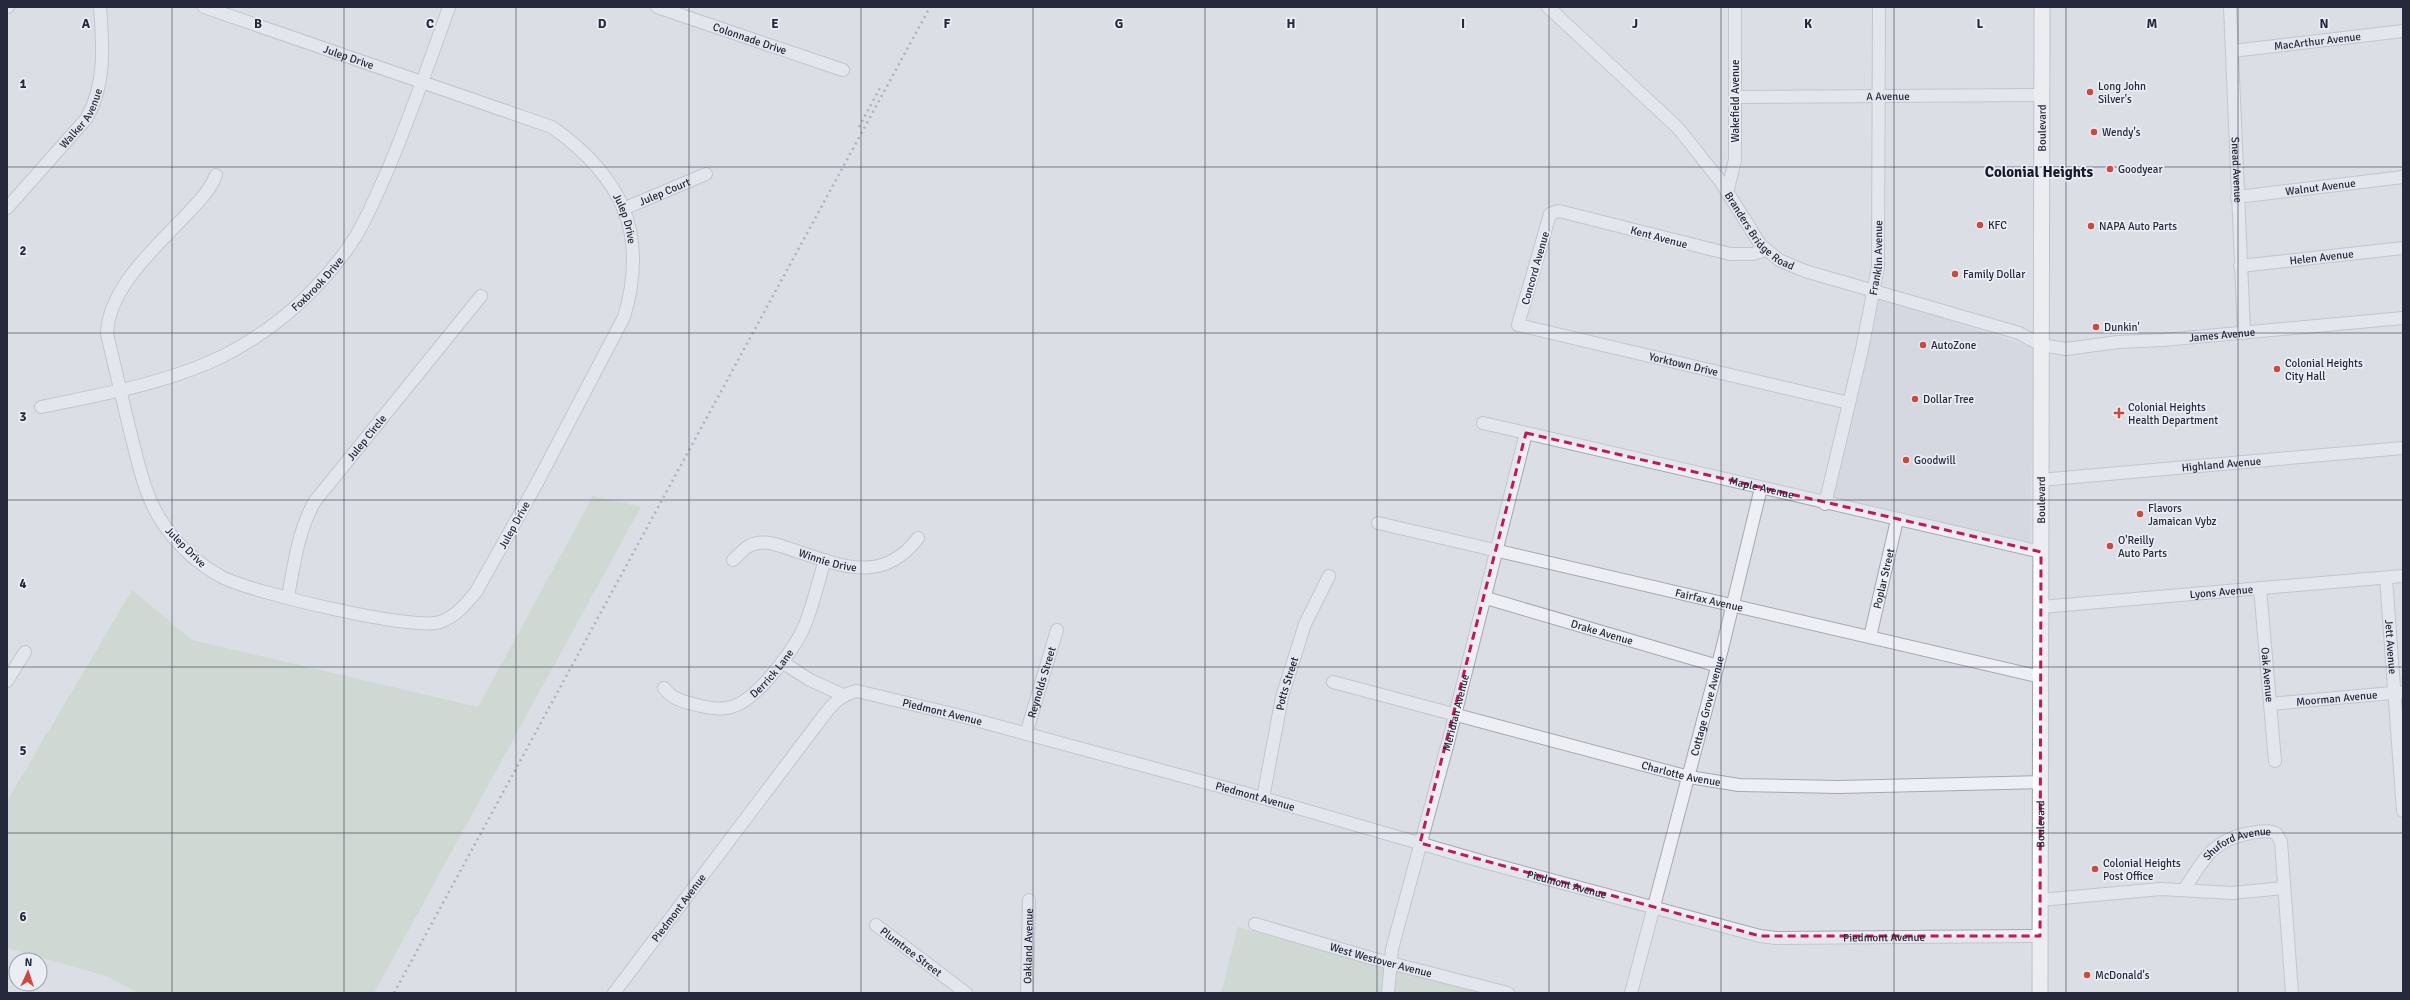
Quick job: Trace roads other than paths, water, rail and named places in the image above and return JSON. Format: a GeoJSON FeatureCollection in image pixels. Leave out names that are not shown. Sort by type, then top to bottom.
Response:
{"type":"FeatureCollection","features":[{"type":"Feature","properties":{"kind":"main road","name":"Boulevard"},"geometry":{"type":"LineString","coordinates":[[2040,993],[2042,7]]}},
{"type":"Feature","properties":{"kind":"street","name":"Walker Avenue"},"geometry":{"type":"LineString","coordinates":[[7,208],[86,119],[93,107],[101,82],[100,7]]}},
{"type":"Feature","properties":{"kind":"street","name":"Julep Drive"},"geometry":{"type":"LineString","coordinates":[[204,7],[423,81],[552,127],[572,141],[600,168],[623,209],[630,229],[634,260],[631,294],[624,318],[476,592],[467,604],[457,612],[439,622],[409,624],[288,597],[224,578],[198,561],[170,533],[154,509],[143,479],[120,390],[107,334],[107,322],[114,300],[151,253],[209,190],[216,175]]}},
{"type":"Feature","properties":{"kind":"street","name":"Foxbrook Drive"},"geometry":{"type":"LineString","coordinates":[[41,407],[120,390],[190,369],[222,356],[269,328],[312,290],[345,252],[372,207],[423,81],[449,7]]}},
{"type":"Feature","properties":{"kind":"street","name":"Colonnade Drive"},"geometry":{"type":"LineString","coordinates":[[657,7],[843,70]]}},
{"type":"Feature","properties":{"kind":"street","name":"Wakefield Avenue"},"geometry":{"type":"LineString","coordinates":[[1727,193],[1734,170],[1735,7]]}},
{"type":"Feature","properties":{"kind":"street","name":"Franklin Avenue"},"geometry":{"type":"LineString","coordinates":[[1825,504],[1875,291],[1879,253],[1879,7]]}},
{"type":"Feature","properties":{"kind":"street","name":"Snead Avenue"},"geometry":{"type":"LineString","coordinates":[[2230,7],[2244,333]]}},
{"type":"Feature","properties":{"kind":"street","name":"Branders Bridge Road"},"geometry":{"type":"LineString","coordinates":[[1550,8],[1678,128],[1705,159],[1752,234],[1766,250],[1791,266],[2019,333],[2041,345]]}},
{"type":"Feature","properties":{"kind":"street","name":"MacArthur Avenue"},"geometry":{"type":"LineString","coordinates":[[2232,51],[2403,30]]}},
{"type":"Feature","properties":{"kind":"street","name":"A Avenue"},"geometry":{"type":"LineString","coordinates":[[1735,97],[1879,98],[2041,95]]}},
{"type":"Feature","properties":{"kind":"street","name":"Julep Court"},"geometry":{"type":"LineString","coordinates":[[623,209],[706,174]]}},
{"type":"Feature","properties":{"kind":"street","name":"Walnut Avenue"},"geometry":{"type":"LineString","coordinates":[[2237,197],[2403,177]]}},
{"type":"Feature","properties":{"kind":"street","name":"Kent Avenue"},"geometry":{"type":"LineString","coordinates":[[1553,211],[1559,211],[1730,254],[1753,254],[1766,250]]}},
{"type":"Feature","properties":{"kind":"street","name":"Concord Avenue"},"geometry":{"type":"LineString","coordinates":[[1518,325],[1550,214],[1553,211]]}},
{"type":"Feature","properties":{"kind":"street","name":"Helen Avenue"},"geometry":{"type":"LineString","coordinates":[[2240,266],[2403,248]]}},
{"type":"Feature","properties":{"kind":"street","name":"Julep Circle"},"geometry":{"type":"LineString","coordinates":[[288,597],[299,538],[307,514],[315,501],[481,296]]}},
{"type":"Feature","properties":{"kind":"street","name":"James Avenue"},"geometry":{"type":"LineString","coordinates":[[2041,345],[2066,349],[2118,342],[2244,333],[2403,318]]}},
{"type":"Feature","properties":{"kind":"street","name":"Yorktown Drive"},"geometry":{"type":"LineString","coordinates":[[1518,325],[1849,402]]}},
{"type":"Feature","properties":{"kind":"street","name":"Maple Avenue"},"geometry":{"type":"LineString","coordinates":[[1483,423],[1825,504],[2041,552]]}},
{"type":"Feature","properties":{"kind":"street","name":"Meridian Avenue"},"geometry":{"type":"LineString","coordinates":[[1388,993],[1389,963],[1486,598],[1526,433]]}},
{"type":"Feature","properties":{"kind":"street","name":"Highland Avenue"},"geometry":{"type":"LineString","coordinates":[[2040,480],[2403,448]]}},
{"type":"Feature","properties":{"kind":"street","name":"Cottage Grove Avenue"},"geometry":{"type":"LineString","coordinates":[[1631,993],[1718,666],[1761,488]]}},
{"type":"Feature","properties":{"kind":"street","name":"Poplar Street"},"geometry":{"type":"LineString","coordinates":[[1870,637],[1897,520]]}},
{"type":"Feature","properties":{"kind":"street","name":"Fairfax Avenue"},"geometry":{"type":"LineString","coordinates":[[1378,523],[2040,677]]}},
{"type":"Feature","properties":{"kind":"street","name":"Winnie Drive"},"geometry":{"type":"LineString","coordinates":[[733,560],[748,546],[770,543],[825,560],[870,569],[881,567],[899,559],[909,550],[918,538]]}},
{"type":"Feature","properties":{"kind":"street","name":"Derrick Lane"},"geometry":{"type":"LineString","coordinates":[[664,688],[670,696],[680,701],[709,707],[732,707],[754,694],[782,662],[804,627],[825,560]]}},
{"type":"Feature","properties":{"kind":"street","name":"Potts Street"},"geometry":{"type":"LineString","coordinates":[[1263,798],[1282,697],[1305,624],[1329,576]]}},
{"type":"Feature","properties":{"kind":"street","name":"Lyons Avenue"},"geometry":{"type":"LineString","coordinates":[[2041,607],[2403,576]]}},
{"type":"Feature","properties":{"kind":"street","name":"Jett Avenue"},"geometry":{"type":"LineString","coordinates":[[2386,578],[2398,693],[2403,811]]}},
{"type":"Feature","properties":{"kind":"street","name":"Oak Avenue"},"geometry":{"type":"LineString","coordinates":[[2260,588],[2275,761]]}},
{"type":"Feature","properties":{"kind":"street","name":"Drake Avenue"},"geometry":{"type":"LineString","coordinates":[[1486,598],[1718,666]]}},
{"type":"Feature","properties":{"kind":"street","name":"Reynolds Street"},"geometry":{"type":"LineString","coordinates":[[1026,734],[1057,630]]}},
{"type":"Feature","properties":{"kind":"street"},"geometry":{"type":"LineString","coordinates":[[7,681],[25,652]]}},
{"type":"Feature","properties":{"kind":"street"},"geometry":{"type":"LineString","coordinates":[[782,662],[810,680],[843,695]]}},
{"type":"Feature","properties":{"kind":"street","name":"Charlotte Avenue"},"geometry":{"type":"LineString","coordinates":[[1333,682],[1689,777],[1739,786],[1839,787],[2040,782]]}},
{"type":"Feature","properties":{"kind":"street","name":"Piedmont Avenue"},"geometry":{"type":"LineString","coordinates":[[614,993],[815,727],[843,695],[857,691],[1026,734],[1263,798],[1654,908],[1760,936],[1776,938],[2040,936]]}},
{"type":"Feature","properties":{"kind":"street","name":"Moorman Avenue"},"geometry":{"type":"LineString","coordinates":[[2270,704],[2398,693]]}},
{"type":"Feature","properties":{"kind":"street","name":"Shuford Avenue"},"geometry":{"type":"LineString","coordinates":[[2184,890],[2205,856],[2222,841],[2243,834],[2270,831],[2276,833],[2281,842],[2292,993]]}},
{"type":"Feature","properties":{"kind":"street"},"geometry":{"type":"LineString","coordinates":[[2040,900],[2161,889],[2232,893],[2284,888]]}},
{"type":"Feature","properties":{"kind":"street","name":"Oakland Avenue"},"geometry":{"type":"LineString","coordinates":[[1027,993],[1028,900]]}},
{"type":"Feature","properties":{"kind":"street","name":"West Westover Avenue"},"geometry":{"type":"LineString","coordinates":[[1255,924],[1389,963],[1508,993]]}},
{"type":"Feature","properties":{"kind":"street","name":"Plumtree Street"},"geometry":{"type":"LineString","coordinates":[[876,925],[966,993]]}},
{"type":"Feature","properties":{"kind":"railway"},"geometry":{"type":"LineString","coordinates":[[394,993],[930,7]]}},
{"type":"Feature","properties":{"kind":"railway"},"geometry":{"type":"LineString","coordinates":[[859,127],[881,86]]}},
{"type":"Feature","properties":{"kind":"place","name":"Long John Silver's"},"geometry":{"type":"Point","coordinates":[2090,92]}},
{"type":"Feature","properties":{"kind":"place","name":"Wendy's"},"geometry":{"type":"Point","coordinates":[2094,132]}},
{"type":"Feature","properties":{"kind":"place","name":"Goodyear"},"geometry":{"type":"Point","coordinates":[2110,169]}},
{"type":"Feature","properties":{"kind":"place","name":"KFC"},"geometry":{"type":"Point","coordinates":[1980,225]}},
{"type":"Feature","properties":{"kind":"place","name":"NAPA Auto Parts"},"geometry":{"type":"Point","coordinates":[2091,226]}},
{"type":"Feature","properties":{"kind":"place","name":"Family Dollar"},"geometry":{"type":"Point","coordinates":[1955,274]}},
{"type":"Feature","properties":{"kind":"place","name":"Dunkin'"},"geometry":{"type":"Point","coordinates":[2096,327]}},
{"type":"Feature","properties":{"kind":"place","name":"AutoZone"},"geometry":{"type":"Point","coordinates":[1923,345]}},
{"type":"Feature","properties":{"kind":"place","name":"Colonial Heights City Hall"},"geometry":{"type":"Point","coordinates":[2277,369]}},
{"type":"Feature","properties":{"kind":"place","name":"Dollar Tree"},"geometry":{"type":"Point","coordinates":[1915,399]}},
{"type":"Feature","properties":{"kind":"place","name":"Colonial Heights Health Department"},"geometry":{"type":"Point","coordinates":[2119,413]}},
{"type":"Feature","properties":{"kind":"place","name":"Goodwill"},"geometry":{"type":"Point","coordinates":[1906,460]}},
{"type":"Feature","properties":{"kind":"place","name":"Flavors Jamaican Vybz"},"geometry":{"type":"Point","coordinates":[2140,514]}},
{"type":"Feature","properties":{"kind":"place","name":"O'Reilly Auto Parts"},"geometry":{"type":"Point","coordinates":[2110,546]}},
{"type":"Feature","properties":{"kind":"place","name":"Colonial Heights Post Office"},"geometry":{"type":"Point","coordinates":[2095,869]}},
{"type":"Feature","properties":{"kind":"place","name":"McDonald's"},"geometry":{"type":"Point","coordinates":[2087,975]}},
{"type":"Feature","properties":{"kind":"district","name":"Colonial Heights"},"geometry":{"type":"Point","coordinates":[2039,172]}}]}
